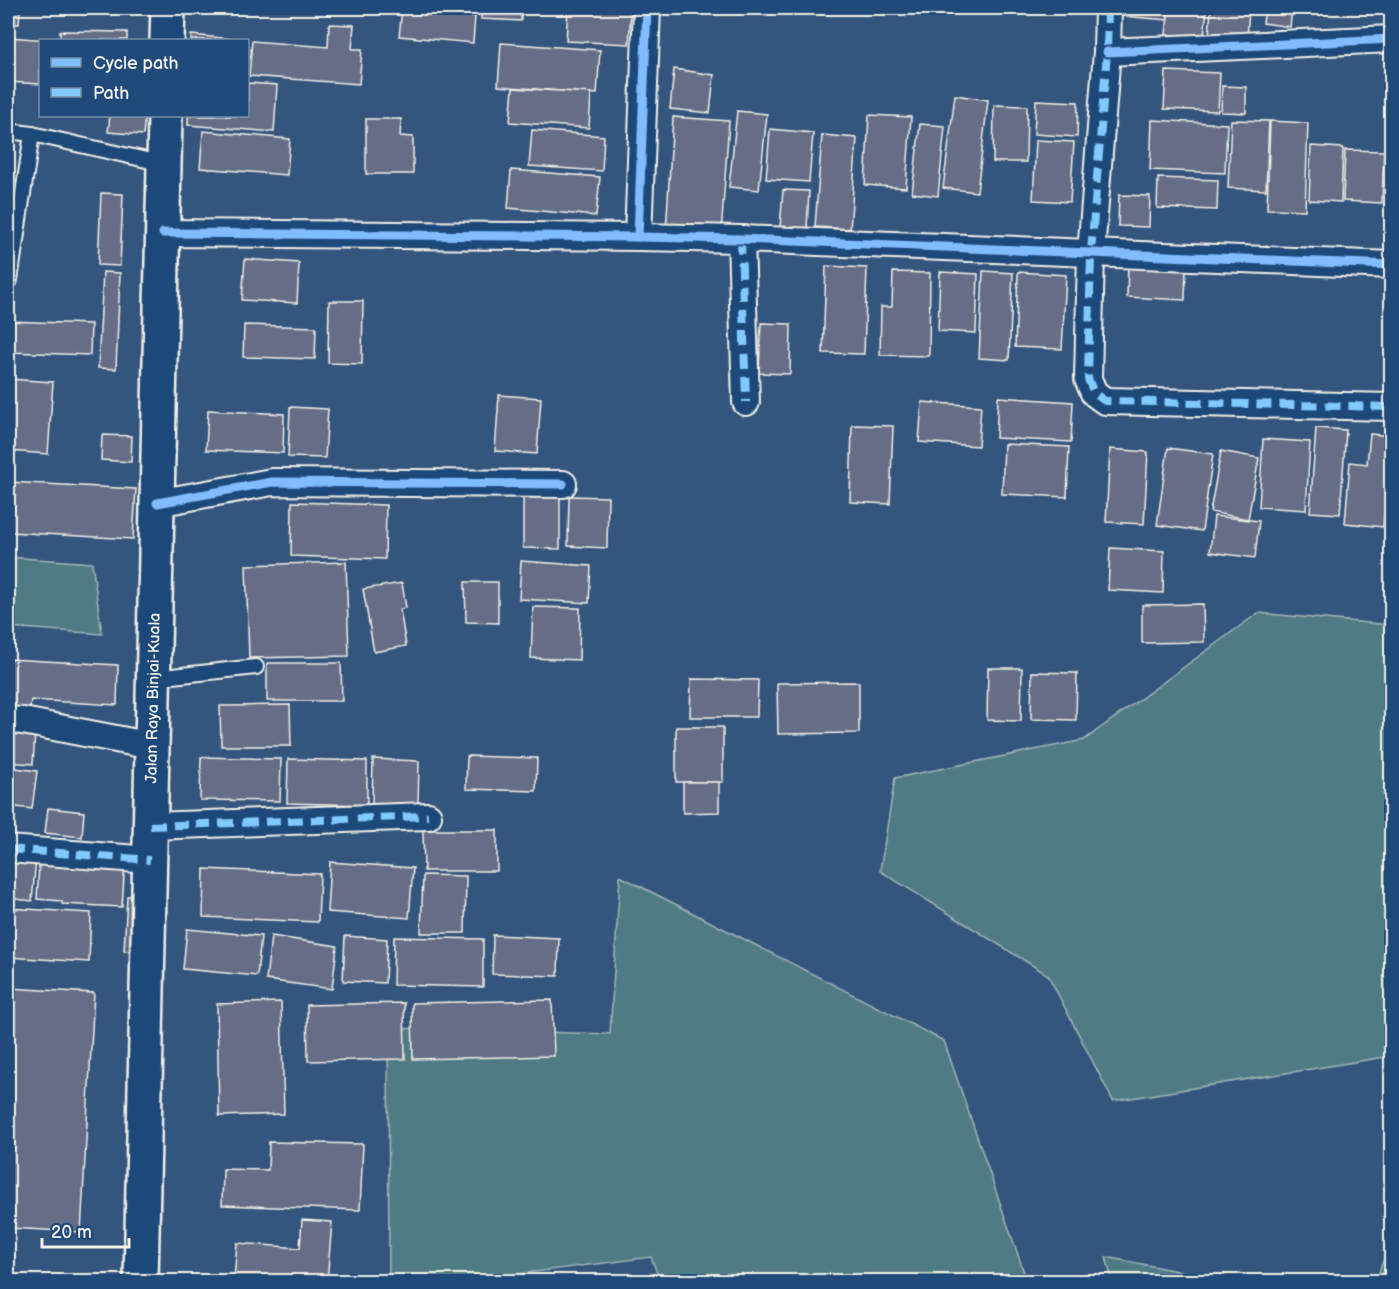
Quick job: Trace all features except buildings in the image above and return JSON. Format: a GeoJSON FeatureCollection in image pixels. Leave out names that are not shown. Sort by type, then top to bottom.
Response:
{"type":"FeatureCollection","features":[{"type":"Feature","properties":{"kind":"main road"},"geometry":{"type":"LineString","coordinates":[[167,39],[168,8]]}},
{"type":"Feature","properties":{"kind":"main road","name":"Jalan Raya Binjai-Kuala"},"geometry":{"type":"LineString","coordinates":[[141,1281],[165,117]]}},
{"type":"Feature","properties":{"kind":"street"},"geometry":{"type":"LineString","coordinates":[[638,237],[647,8]]}},
{"type":"Feature","properties":{"kind":"street"},"geometry":{"type":"LineString","coordinates":[[1108,8],[1107,52],[1091,253],[1088,379],[1094,393],[1105,401],[1392,407]]}},
{"type":"Feature","properties":{"kind":"street"},"geometry":{"type":"LineString","coordinates":[[1107,52],[1392,39]]}},
{"type":"Feature","properties":{"kind":"street"},"geometry":{"type":"LineString","coordinates":[[163,232],[741,239],[1392,265]]}},
{"type":"Feature","properties":{"kind":"street"},"geometry":{"type":"LineString","coordinates":[[741,239],[746,402]]}},
{"type":"Feature","properties":{"kind":"street"},"geometry":{"type":"LineString","coordinates":[[157,503],[272,482],[563,483]]}},
{"type":"Feature","properties":{"kind":"street"},"geometry":{"type":"LineString","coordinates":[[8,720],[152,746]]}},
{"type":"Feature","properties":{"kind":"street"},"geometry":{"type":"LineString","coordinates":[[150,826],[428,816]]}},
{"type":"Feature","properties":{"kind":"street"},"geometry":{"type":"LineString","coordinates":[[8,849],[150,860]]}},
{"type":"Feature","properties":{"kind":"lane"},"geometry":{"type":"LineString","coordinates":[[8,131],[32,134],[164,164]]}},
{"type":"Feature","properties":{"kind":"lane"},"geometry":{"type":"LineString","coordinates":[[8,284],[32,134]]}},
{"type":"Feature","properties":{"kind":"lane"},"geometry":{"type":"LineString","coordinates":[[154,678],[256,667]]}},
{"type":"Feature","properties":{"kind":"green space"},"geometry":{"type":"Polygon","coordinates":[[[8,557],[92,563],[102,634],[8,627],[8,557]]]}},
{"type":"Feature","properties":{"kind":"green space"},"geometry":{"type":"Polygon","coordinates":[[[1258,613],[1391,625],[1391,1056],[1113,1101],[1048,975],[880,871],[895,778],[1084,740],[1258,613]]]}},
{"type":"Feature","properties":{"kind":"green space"},"geometry":{"type":"Polygon","coordinates":[[[620,876],[944,1041],[1027,1281],[660,1281],[651,1257],[464,1281],[389,1281],[388,1028],[610,1034],[620,876]]]}},
{"type":"Feature","properties":{"kind":"green space"},"geometry":{"type":"Polygon","coordinates":[[[1391,1238],[1391,1281],[1376,1281],[1391,1238]]]}},
{"type":"Feature","properties":{"kind":"green space"},"geometry":{"type":"Polygon","coordinates":[[[1106,1257],[1228,1281],[1112,1281],[1106,1257]]]}},
{"type":"Feature","properties":{"kind":"marked path"},"geometry":{"type":"LineString","coordinates":[[1108,8],[1107,52],[1091,253],[1088,379],[1094,393],[1105,401],[1392,407]]}},
{"type":"Feature","properties":{"kind":"marked path"},"geometry":{"type":"LineString","coordinates":[[741,239],[746,402]]}},
{"type":"Feature","properties":{"kind":"marked path"},"geometry":{"type":"LineString","coordinates":[[150,826],[428,816]]}},
{"type":"Feature","properties":{"kind":"marked path"},"geometry":{"type":"LineString","coordinates":[[8,849],[150,860]]}},
{"type":"Feature","properties":{"kind":"cycle path"},"geometry":{"type":"LineString","coordinates":[[163,233],[638,237],[647,8]]}},
{"type":"Feature","properties":{"kind":"cycle path"},"geometry":{"type":"LineString","coordinates":[[1107,52],[1392,39]]}},
{"type":"Feature","properties":{"kind":"cycle path"},"geometry":{"type":"LineString","coordinates":[[638,237],[741,239],[1392,265]]}},
{"type":"Feature","properties":{"kind":"cycle path"},"geometry":{"type":"LineString","coordinates":[[157,503],[272,482],[563,484]]}}]}
